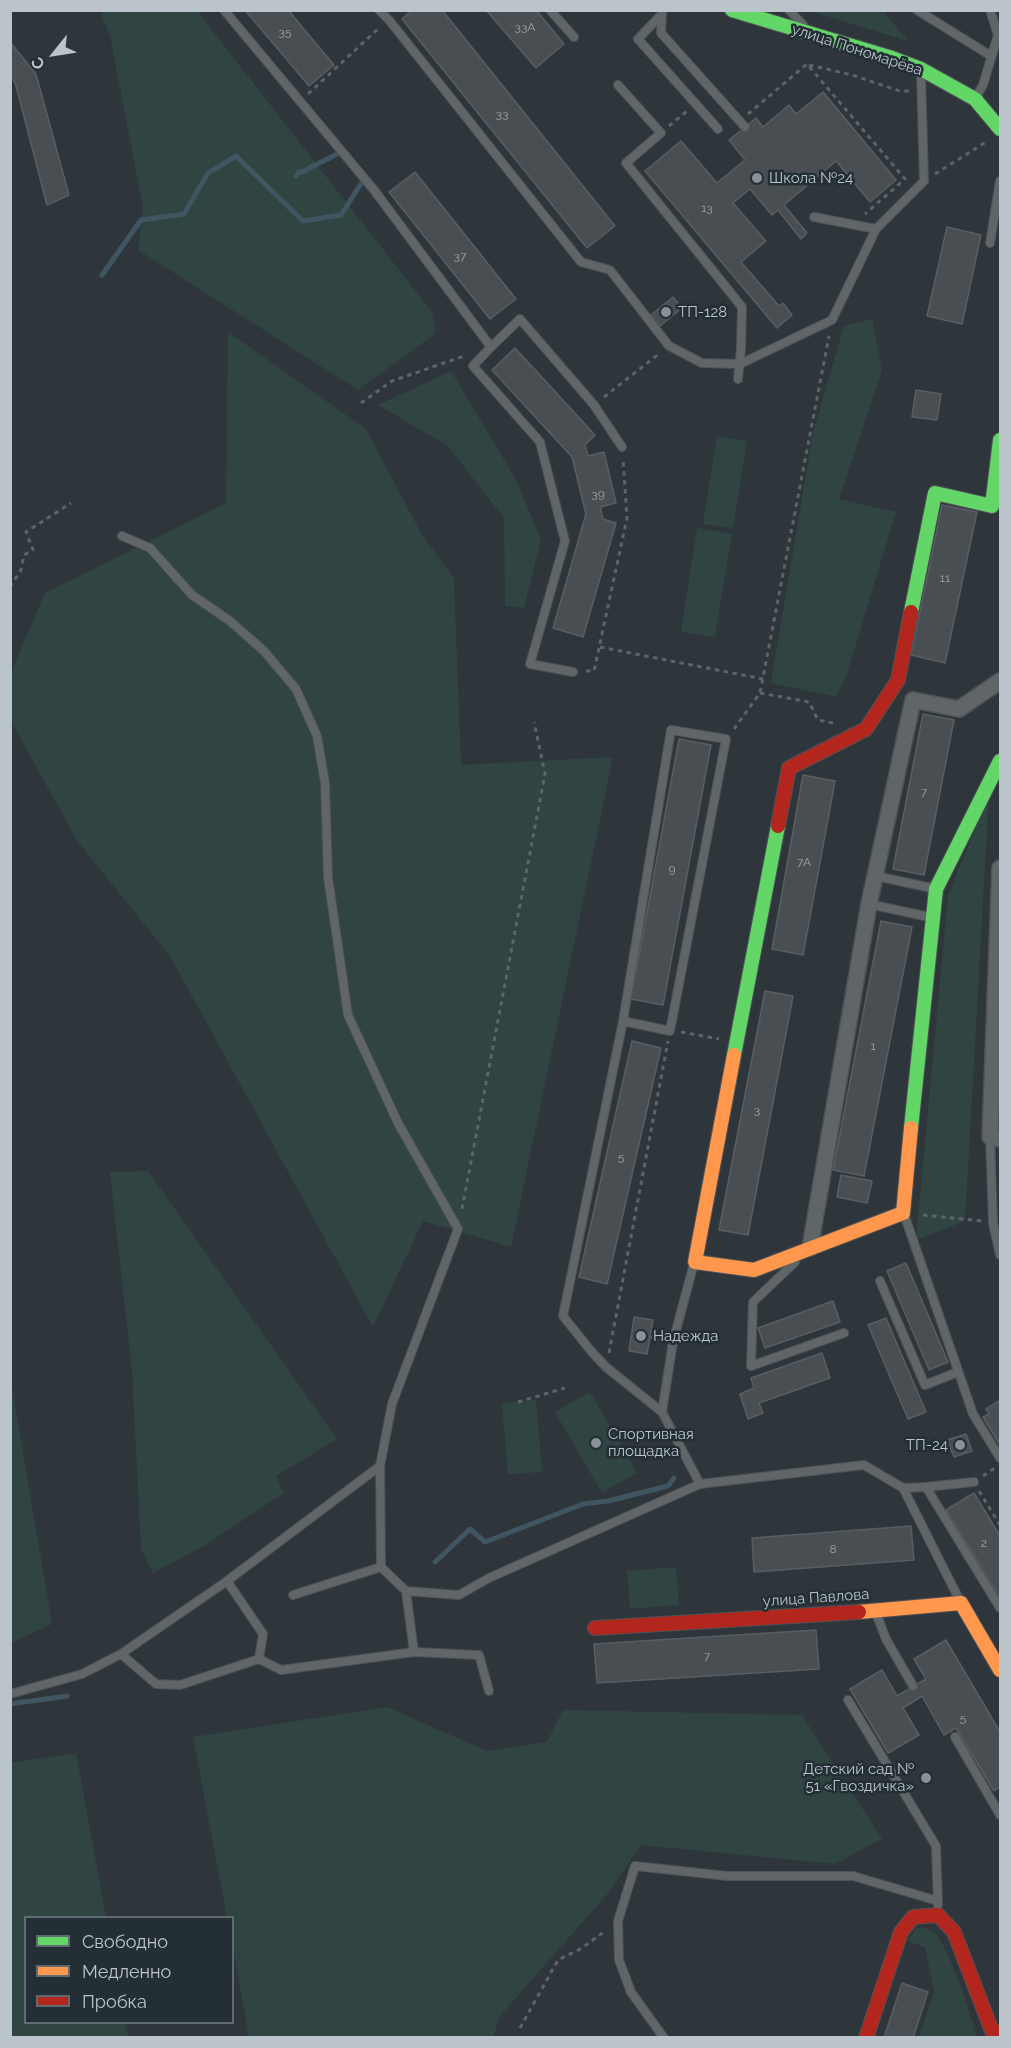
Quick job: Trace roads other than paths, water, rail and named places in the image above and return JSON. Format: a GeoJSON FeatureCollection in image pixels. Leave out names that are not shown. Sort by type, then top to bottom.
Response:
{"type":"FeatureCollection","features":[{"type":"Feature","properties":{"kind":"street","name":"улица Пономарёва"},"geometry":{"type":"LineString","coordinates":[[732,10],[921,69],[975,99],[996,134]]}},
{"type":"Feature","properties":{"kind":"street"},"geometry":{"type":"LineString","coordinates":[[1000,440],[992,506],[935,493],[898,680],[866,729],[789,768],[695,1262],[754,1270],[903,1213],[936,890],[1000,761]]}},
{"type":"Feature","properties":{"kind":"street"},"geometry":{"type":"LineString","coordinates":[[810,1248],[869,904],[913,700],[959,709],[1000,681]]}},
{"type":"Feature","properties":{"kind":"street"},"geometry":{"type":"LineString","coordinates":[[995,1138],[1000,868]]}},
{"type":"Feature","properties":{"kind":"street"},"geometry":{"type":"LineString","coordinates":[[961,1603],[1000,1670]]}},
{"type":"Feature","properties":{"kind":"street","name":"улица Павлова"},"geometry":{"type":"LineString","coordinates":[[595,1628],[961,1603]]}},
{"type":"Feature","properties":{"kind":"street"},"geometry":{"type":"LineString","coordinates":[[866,2037],[901,1932],[913,1917],[938,1908],[954,1932],[994,2034]]}},
{"type":"Feature","properties":{"kind":"lane"},"geometry":{"type":"LineString","coordinates":[[224,10],[374,190],[491,347]]}},
{"type":"Feature","properties":{"kind":"lane"},"geometry":{"type":"LineString","coordinates":[[380,10],[581,262],[610,270],[669,346],[702,363],[740,364],[832,320],[876,229],[924,181],[921,69]]}},
{"type":"Feature","properties":{"kind":"lane"},"geometry":{"type":"LineString","coordinates":[[550,10],[574,37]]}},
{"type":"Feature","properties":{"kind":"lane"},"geometry":{"type":"LineString","coordinates":[[789,10],[812,34]]}},
{"type":"Feature","properties":{"kind":"lane"},"geometry":{"type":"LineString","coordinates":[[917,10],[992,56]]}},
{"type":"Feature","properties":{"kind":"lane"},"geometry":{"type":"LineString","coordinates":[[975,99],[983,86],[998,35],[990,10]]}},
{"type":"Feature","properties":{"kind":"lane"},"geometry":{"type":"LineString","coordinates":[[661,13],[638,39],[718,129]]}},
{"type":"Feature","properties":{"kind":"lane"},"geometry":{"type":"LineString","coordinates":[[661,13],[661,33],[742,124]]}},
{"type":"Feature","properties":{"kind":"lane"},"geometry":{"type":"LineString","coordinates":[[618,85],[661,133],[626,163],[742,307],[738,380]]}},
{"type":"Feature","properties":{"kind":"lane"},"geometry":{"type":"LineString","coordinates":[[990,243],[1000,181]]}},
{"type":"Feature","properties":{"kind":"lane"},"geometry":{"type":"LineString","coordinates":[[814,217],[876,229]]}},
{"type":"Feature","properties":{"kind":"lane"},"geometry":{"type":"LineString","coordinates":[[573,672],[530,664],[565,541],[540,441],[473,366],[520,319],[594,405],[622,447]]}},
{"type":"Feature","properties":{"kind":"lane"},"geometry":{"type":"LineString","coordinates":[[122,536],[150,548],[192,596],[230,621],[264,651],[296,689],[317,736],[325,783],[328,877],[348,1015],[398,1123],[458,1229],[392,1404],[380,1466],[381,1568],[406,1591],[459,1594],[489,1578],[700,1484],[864,1465],[903,1488],[961,1603]]}},
{"type":"Feature","properties":{"kind":"lane"},"geometry":{"type":"LineString","coordinates":[[623,1021],[670,1030],[726,740],[671,730],[623,1021],[563,1316],[606,1367],[662,1412],[700,1484]]}},
{"type":"Feature","properties":{"kind":"lane"},"geometry":{"type":"LineString","coordinates":[[876,876],[936,890]]}},
{"type":"Feature","properties":{"kind":"lane"},"geometry":{"type":"LineString","coordinates":[[869,904],[932,918]]}},
{"type":"Feature","properties":{"kind":"lane"},"geometry":{"type":"LineString","coordinates":[[995,1138],[993,1222],[1000,1255]]}},
{"type":"Feature","properties":{"kind":"lane"},"geometry":{"type":"LineString","coordinates":[[903,1213],[973,1414],[1000,1458]]}},
{"type":"Feature","properties":{"kind":"lane"},"geometry":{"type":"LineString","coordinates":[[810,1248],[753,1302],[751,1366],[844,1333]]}},
{"type":"Feature","properties":{"kind":"lane"},"geometry":{"type":"LineString","coordinates":[[662,1412],[673,1342],[695,1262]]}},
{"type":"Feature","properties":{"kind":"lane"},"geometry":{"type":"LineString","coordinates":[[880,1281],[925,1386],[958,1372]]}},
{"type":"Feature","properties":{"kind":"lane"},"geometry":{"type":"LineString","coordinates":[[10,1694],[82,1674],[122,1654],[227,1581],[380,1466]]}},
{"type":"Feature","properties":{"kind":"lane"},"geometry":{"type":"LineString","coordinates":[[903,1488],[974,1482]]}},
{"type":"Feature","properties":{"kind":"lane"},"geometry":{"type":"LineString","coordinates":[[926,1487],[1000,1608]]}},
{"type":"Feature","properties":{"kind":"lane"},"geometry":{"type":"LineString","coordinates":[[292,1595],[381,1568]]}},
{"type":"Feature","properties":{"kind":"lane"},"geometry":{"type":"LineString","coordinates":[[227,1581],[264,1634],[259,1659]]}},
{"type":"Feature","properties":{"kind":"lane"},"geometry":{"type":"LineString","coordinates":[[406,1591],[414,1652]]}},
{"type":"Feature","properties":{"kind":"lane"},"geometry":{"type":"LineString","coordinates":[[874,1610],[886,1639],[914,1686]]}},
{"type":"Feature","properties":{"kind":"lane"},"geometry":{"type":"LineString","coordinates":[[122,1654],[156,1684],[180,1684],[259,1659],[281,1670],[414,1652],[479,1655],[489,1691]]}},
{"type":"Feature","properties":{"kind":"lane"},"geometry":{"type":"LineString","coordinates":[[664,2037],[631,1992],[619,1960],[618,1921],[635,1866],[727,1876],[853,1876],[938,1908],[936,1846],[848,1700]]}},
{"type":"Feature","properties":{"kind":"lane"},"geometry":{"type":"LineString","coordinates":[[955,1737],[1000,1815]]}},
{"type":"Feature","properties":{"kind":"waterway"},"geometry":{"type":"LineString","coordinates":[[296,176],[299,172],[337,154]]}},
{"type":"Feature","properties":{"kind":"waterway"},"geometry":{"type":"LineString","coordinates":[[102,275],[141,220],[184,214],[208,173],[236,156],[303,221],[341,215],[362,182]]}},
{"type":"Feature","properties":{"kind":"waterway"},"geometry":{"type":"LineString","coordinates":[[435,1562],[470,1529],[485,1542],[583,1504],[608,1501],[668,1486],[674,1478]]}},
{"type":"Feature","properties":{"kind":"waterway"},"geometry":{"type":"LineString","coordinates":[[10,1704],[67,1696]]}},
{"type":"Feature","properties":{"kind":"place","name":"Школа №24"},"geometry":{"type":"Point","coordinates":[757,178]}},
{"type":"Feature","properties":{"kind":"place","name":"ТП-128"},"geometry":{"type":"Point","coordinates":[666,312]}},
{"type":"Feature","properties":{"kind":"place","name":"Надежда"},"geometry":{"type":"Point","coordinates":[641,1336]}},
{"type":"Feature","properties":{"kind":"place","name":"Спортивная площадка"},"geometry":{"type":"Point","coordinates":[596,1443]}},
{"type":"Feature","properties":{"kind":"place","name":"ТП-24"},"geometry":{"type":"Point","coordinates":[960,1445]}},
{"type":"Feature","properties":{"kind":"place","name":"Детский сад № 51 «Гвоздичка»"},"geometry":{"type":"Point","coordinates":[926,1778]}}]}
